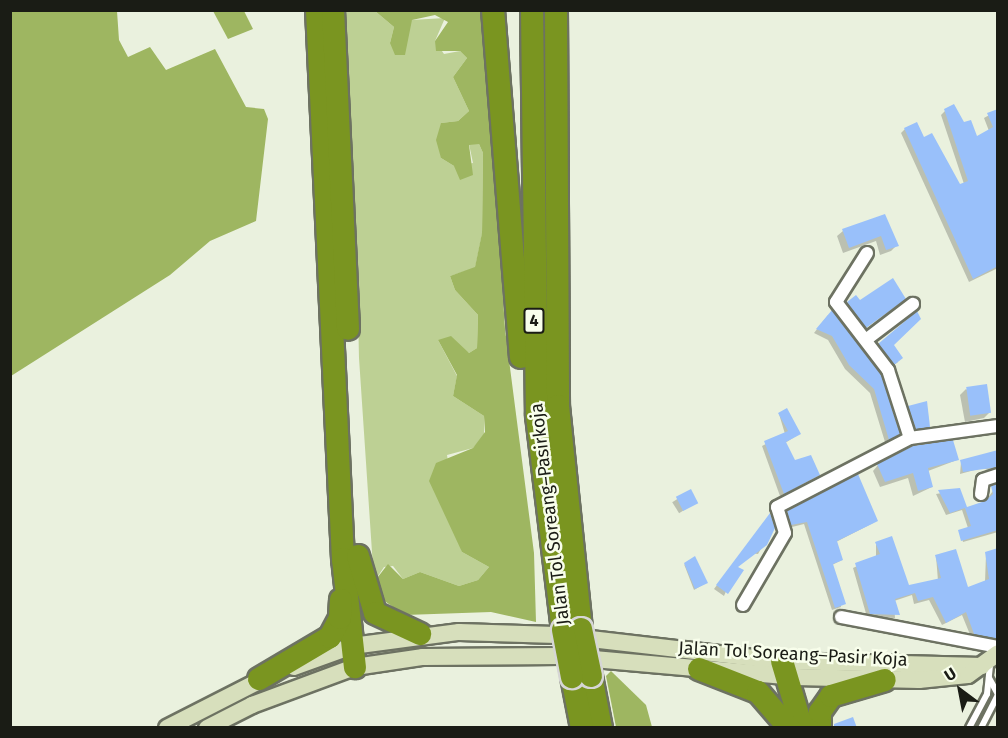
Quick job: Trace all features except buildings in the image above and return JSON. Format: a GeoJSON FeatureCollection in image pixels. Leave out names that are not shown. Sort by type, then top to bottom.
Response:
{"type":"FeatureCollection","features":[{"type":"Feature","properties":{"kind":"highway"},"geometry":{"type":"LineString","coordinates":[[316,10],[350,558],[360,655]]}},
{"type":"Feature","properties":{"kind":"highway"},"geometry":{"type":"LineString","coordinates":[[259,679],[330,637],[340,618],[350,558],[333,10]]}},
{"type":"Feature","properties":{"kind":"highway"},"geometry":{"type":"LineString","coordinates":[[494,10],[522,371],[537,416]]}},
{"type":"Feature","properties":{"kind":"highway","name":"Jalan Tol Soreang–Pasirkoja"},"geometry":{"type":"LineString","coordinates":[[532,10],[537,416],[581,677],[582,728]]}},
{"type":"Feature","properties":{"kind":"highway","name":"Jalan Tol Soreang–Pasirkoja"},"geometry":{"type":"LineString","coordinates":[[555,10],[558,406],[572,630]]}},
{"type":"Feature","properties":{"kind":"highway"},"geometry":{"type":"LineString","coordinates":[[350,558],[375,613],[420,634]]}},
{"type":"Feature","properties":{"kind":"highway"},"geometry":{"type":"LineString","coordinates":[[699,669],[758,692],[789,728]]}},
{"type":"Feature","properties":{"kind":"highway"},"geometry":{"type":"LineString","coordinates":[[789,669],[802,728]]}},
{"type":"Feature","properties":{"kind":"highway"},"geometry":{"type":"LineString","coordinates":[[789,669],[811,728]]}},
{"type":"Feature","properties":{"kind":"highway","name":"Jalan Tol Soreang–Pasirkoja"},"geometry":{"type":"LineString","coordinates":[[581,677],[601,728]]}},
{"type":"Feature","properties":{"kind":"highway"},"geometry":{"type":"LineString","coordinates":[[820,728],[820,712],[831,696],[885,680]]}},
{"type":"Feature","properties":{"kind":"street"},"geometry":{"type":"LineString","coordinates":[[867,253],[836,302],[867,339],[888,370],[910,438]]}},
{"type":"Feature","properties":{"kind":"street"},"geometry":{"type":"LineString","coordinates":[[867,339],[913,304]]}},
{"type":"Feature","properties":{"kind":"street"},"geometry":{"type":"LineString","coordinates":[[743,605],[785,533],[777,507],[910,438],[998,426]]}},
{"type":"Feature","properties":{"kind":"street"},"geometry":{"type":"LineString","coordinates":[[981,494],[982,480],[998,475]]}},
{"type":"Feature","properties":{"kind":"street"},"geometry":{"type":"LineString","coordinates":[[841,617],[991,661]]}},
{"type":"Feature","properties":{"kind":"street","name":"Jalan Tol Soreang–Pasir Koja"},"geometry":{"type":"LineString","coordinates":[[207,728],[360,655],[420,634],[556,635],[789,669],[885,680],[951,679],[991,661]]}},
{"type":"Feature","properties":{"kind":"street","name":"Jalan Tol Soreang–Pasir Koja"},"geometry":{"type":"LineString","coordinates":[[166,728],[259,679],[360,655],[521,654],[699,669],[789,669],[991,661]]}},
{"type":"Feature","properties":{"kind":"lane"},"geometry":{"type":"LineString","coordinates":[[981,728],[998,695],[991,661]]}},
{"type":"Feature","properties":{"kind":"lane"},"geometry":{"type":"LineString","coordinates":[[969,728],[987,694],[991,661]]}},
{"type":"Feature","properties":{"kind":"green space"},"geometry":{"type":"Polygon","coordinates":[[[11,10],[117,11],[119,40],[128,57],[150,47],[166,70],[215,49],[246,107],[264,109],[268,119],[256,221],[210,241],[170,275],[11,376],[11,10]]]}},
{"type":"Feature","properties":{"kind":"green space"},"geometry":{"type":"Polygon","coordinates":[[[338,10],[375,11],[394,27],[390,43],[412,20],[445,18],[435,41],[444,54],[460,51],[467,58],[453,77],[469,111],[458,121],[441,123],[441,158],[454,166],[473,163],[469,144],[479,144],[483,153],[482,234],[475,268],[450,276],[455,290],[478,315],[477,348],[469,353],[438,340],[457,376],[453,396],[484,416],[484,437],[473,448],[447,455],[462,552],[489,567],[478,580],[459,586],[420,572],[403,579],[393,566],[384,567],[374,582],[359,358],[356,218],[338,10]]]}},
{"type":"Feature","properties":{"kind":"green space"},"geometry":{"type":"Polygon","coordinates":[[[213,11],[244,11],[253,29],[228,39],[213,11]]]}},
{"type":"Feature","properties":{"kind":"green space"},"geometry":{"type":"Polygon","coordinates":[[[375,11],[485,11],[505,329],[534,553],[536,622],[491,612],[405,615],[383,600],[374,582],[388,564],[403,579],[420,572],[459,586],[478,580],[489,567],[462,552],[429,481],[436,463],[473,448],[485,432],[484,416],[453,396],[457,375],[438,340],[451,336],[469,353],[477,348],[478,315],[455,290],[450,276],[475,267],[482,233],[483,153],[479,144],[469,145],[473,175],[460,180],[454,166],[441,158],[436,140],[441,123],[458,121],[469,111],[453,77],[467,58],[460,51],[436,51],[435,41],[448,22],[435,15],[412,20],[405,55],[395,55],[390,43],[394,27],[375,11]]]}},
{"type":"Feature","properties":{"kind":"green space"},"geometry":{"type":"Polygon","coordinates":[[[611,671],[646,705],[652,727],[616,727],[606,676],[611,671]]]}}]}
